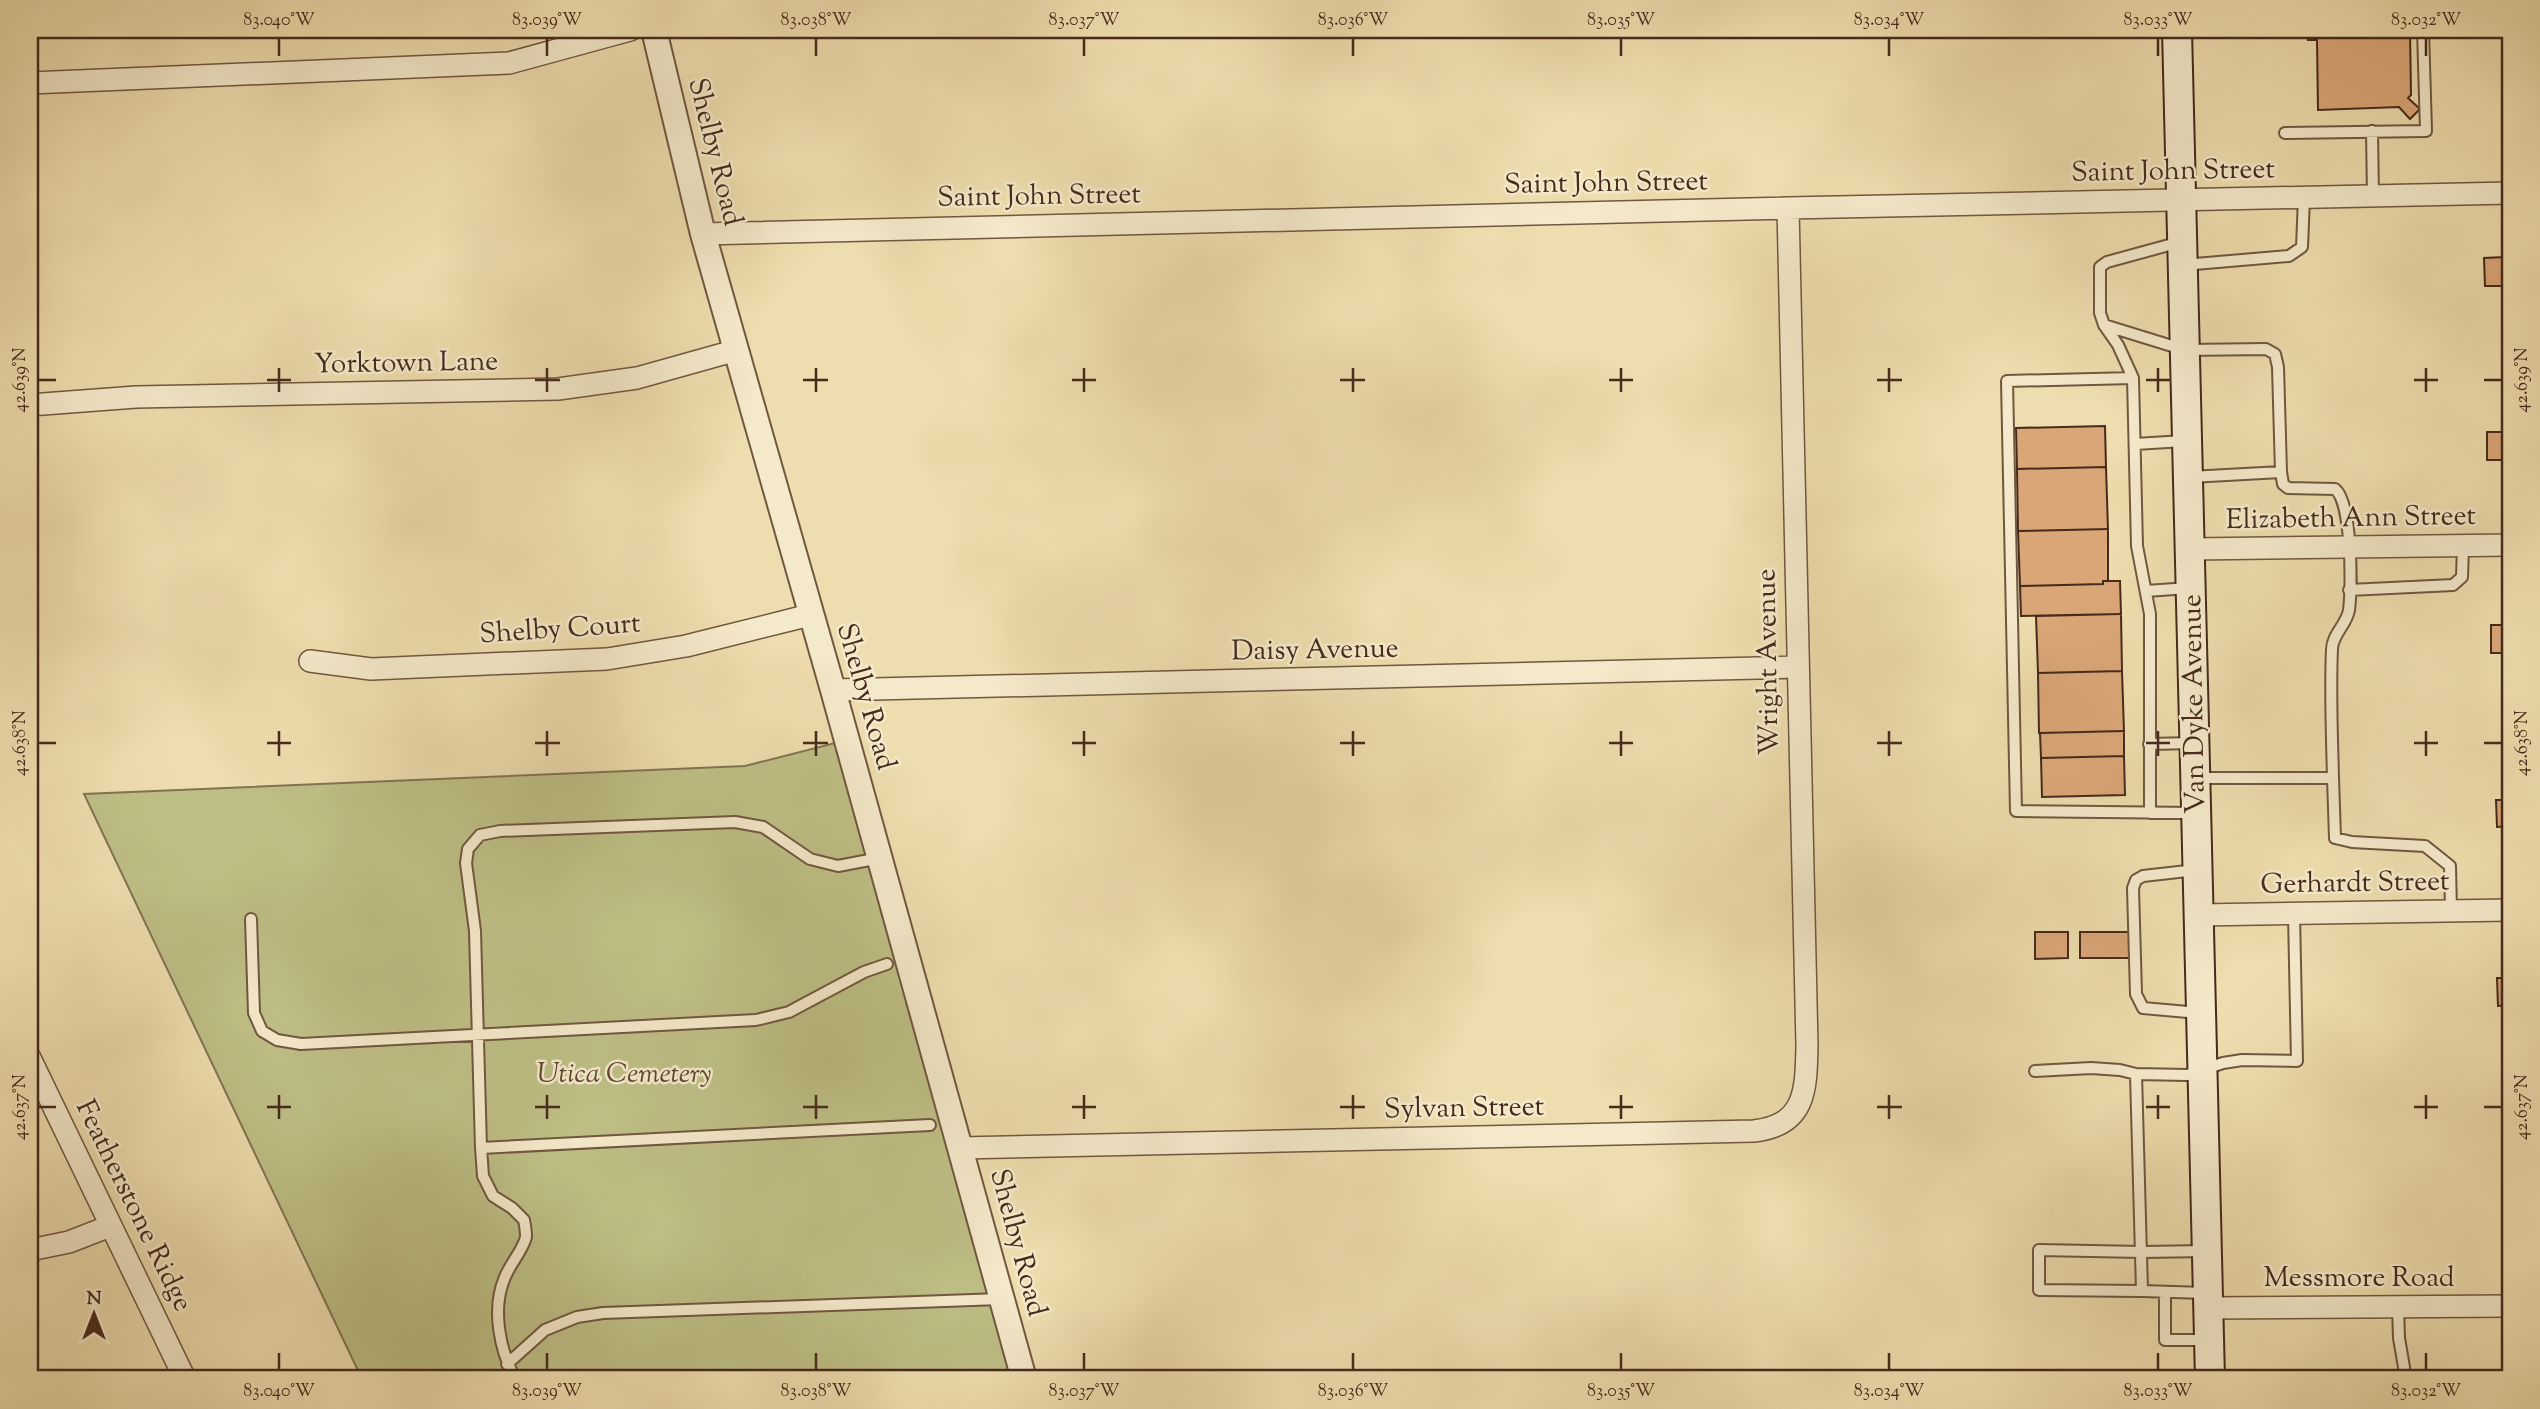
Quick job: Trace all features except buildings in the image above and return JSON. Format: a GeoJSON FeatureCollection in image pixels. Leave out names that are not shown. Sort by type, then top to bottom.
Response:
{"type":"FeatureCollection","features":[{"type":"Feature","properties":{"kind":"main road","name":"Van Dyke Avenue"},"geometry":{"type":"LineString","coordinates":[[2178,30],[2210,1379]]}},
{"type":"Feature","properties":{"kind":"street"},"geometry":{"type":"LineString","coordinates":[[30,83],[509,63],[631,30]]}},
{"type":"Feature","properties":{"kind":"street","name":"Shelby Road"},"geometry":{"type":"LineString","coordinates":[[654,30],[703,234],[810,615],[834,690],[1024,1379]]}},
{"type":"Feature","properties":{"kind":"street","name":"Saint John Street"},"geometry":{"type":"LineString","coordinates":[[703,234],[2510,193]]}},
{"type":"Feature","properties":{"kind":"street","name":"Wright Avenue"},"geometry":{"type":"LineString","coordinates":[[1788,208],[1807,1046],[1807,1073],[1795,1113]]}},
{"type":"Feature","properties":{"kind":"street","name":"Yorktown Lane"},"geometry":{"type":"LineString","coordinates":[[30,405],[136,397],[558,389],[637,378],[737,350]]}},
{"type":"Feature","properties":{"kind":"street","name":"Elizabeth Ann Street"},"geometry":{"type":"LineString","coordinates":[[2192,549],[2510,545]]}},
{"type":"Feature","properties":{"kind":"street","name":"Shelby Court"},"geometry":{"type":"LineString","coordinates":[[310,661],[371,668],[607,659],[686,646],[810,615]]}},
{"type":"Feature","properties":{"kind":"street","name":"Daisy Avenue"},"geometry":{"type":"LineString","coordinates":[[834,690],[1797,667]]}},
{"type":"Feature","properties":{"kind":"street","name":"Gerhardt Street"},"geometry":{"type":"LineString","coordinates":[[2200,915],[2510,910]]}},
{"type":"Feature","properties":{"kind":"street","name":"Featherstone Ridge"},"geometry":{"type":"LineString","coordinates":[[30,1058],[185,1379]]}},
{"type":"Feature","properties":{"kind":"street","name":"Sylvan Street"},"geometry":{"type":"LineString","coordinates":[[960,1148],[1754,1131],[1774,1128],[1795,1113]]}},
{"type":"Feature","properties":{"kind":"street"},"geometry":{"type":"LineString","coordinates":[[30,1250],[69,1242],[110,1226]]}},
{"type":"Feature","properties":{"kind":"street","name":"Messmore Road"},"geometry":{"type":"LineString","coordinates":[[2208,1301],[2398,1307],[2510,1306]]}},
{"type":"Feature","properties":{"kind":"lane"},"geometry":{"type":"LineString","coordinates":[[2285,133],[2426,131],[2423,30]]}},
{"type":"Feature","properties":{"kind":"lane"},"geometry":{"type":"LineString","coordinates":[[2372,131],[2373,197]]}},
{"type":"Feature","properties":{"kind":"lane"},"geometry":{"type":"LineString","coordinates":[[2150,813],[2152,656],[2150,614],[2137,546],[2133,378],[2100,313],[2100,267],[2107,262],[2183,253],[2289,256],[2302,247],[2304,198]]}},
{"type":"Feature","properties":{"kind":"lane"},"geometry":{"type":"LineString","coordinates":[[2104,325],[2185,350],[2266,349],[2275,354],[2278,367],[2283,484],[2294,490],[2335,489],[2345,505],[2350,547],[2349,612],[2332,644],[2335,838],[2352,842],[2425,846],[2450,866],[2451,911]]}},
{"type":"Feature","properties":{"kind":"lane"},"geometry":{"type":"LineString","coordinates":[[2133,378],[2007,381],[2016,811],[2197,813]]}},
{"type":"Feature","properties":{"kind":"lane"},"geometry":{"type":"LineString","coordinates":[[2135,444],[2188,441]]}},
{"type":"Feature","properties":{"kind":"lane"},"geometry":{"type":"LineString","coordinates":[[2189,477],[2281,472]]}},
{"type":"Feature","properties":{"kind":"lane"},"geometry":{"type":"LineString","coordinates":[[2349,590],[2452,585],[2462,577],[2463,546]]}},
{"type":"Feature","properties":{"kind":"lane"},"geometry":{"type":"LineString","coordinates":[[2146,591],[2192,588]]}},
{"type":"Feature","properties":{"kind":"lane"},"geometry":{"type":"LineString","coordinates":[[2149,744],[2196,743]]}},
{"type":"Feature","properties":{"kind":"lane"},"geometry":{"type":"LineString","coordinates":[[2197,778],[2333,778]]}},
{"type":"Feature","properties":{"kind":"lane"},"geometry":{"type":"LineString","coordinates":[[515,1379],[500,1341],[499,1312],[504,1279],[526,1238],[524,1220],[512,1208],[493,1196],[483,1176],[475,931],[466,863],[468,849],[480,835],[500,831],[735,822],[763,827],[810,859],[838,866],[880,858]]}},
{"type":"Feature","properties":{"kind":"lane"},"geometry":{"type":"LineString","coordinates":[[2199,870],[2143,876],[2136,880],[2133,888],[2135,980],[2139,1004],[2143,1008],[2202,1013]]}},
{"type":"Feature","properties":{"kind":"lane"},"geometry":{"type":"LineString","coordinates":[[2035,1071],[2091,1068],[2136,1074],[2186,1075],[2242,1060],[2297,1061],[2294,914]]}},
{"type":"Feature","properties":{"kind":"lane"},"geometry":{"type":"LineString","coordinates":[[251,919],[254,1013],[262,1031],[277,1040],[302,1044],[756,1020],[789,1012],[864,972],[887,964]]}},
{"type":"Feature","properties":{"kind":"lane"},"geometry":{"type":"LineString","coordinates":[[2136,1074],[2142,1291]]}},
{"type":"Feature","properties":{"kind":"lane"},"geometry":{"type":"LineString","coordinates":[[481,1148],[930,1125]]}},
{"type":"Feature","properties":{"kind":"lane"},"geometry":{"type":"LineString","coordinates":[[2207,1251],[2039,1250],[2039,1290],[2165,1292],[2208,1301]]}},
{"type":"Feature","properties":{"kind":"lane"},"geometry":{"type":"LineString","coordinates":[[2165,1292],[2165,1340],[2209,1340]]}},
{"type":"Feature","properties":{"kind":"lane"},"geometry":{"type":"LineString","coordinates":[[507,1364],[545,1330],[577,1317],[603,1313],[1002,1299]]}},
{"type":"Feature","properties":{"kind":"lane"},"geometry":{"type":"LineString","coordinates":[[2398,1307],[2399,1338],[2406,1379]]}},
{"type":"Feature","properties":{"kind":"green space","name":"Utica Cemetery"},"geometry":{"type":"Polygon","coordinates":[[[847,740],[1024,1379],[362,1379],[84,794],[745,766],[847,740]]]}}]}
